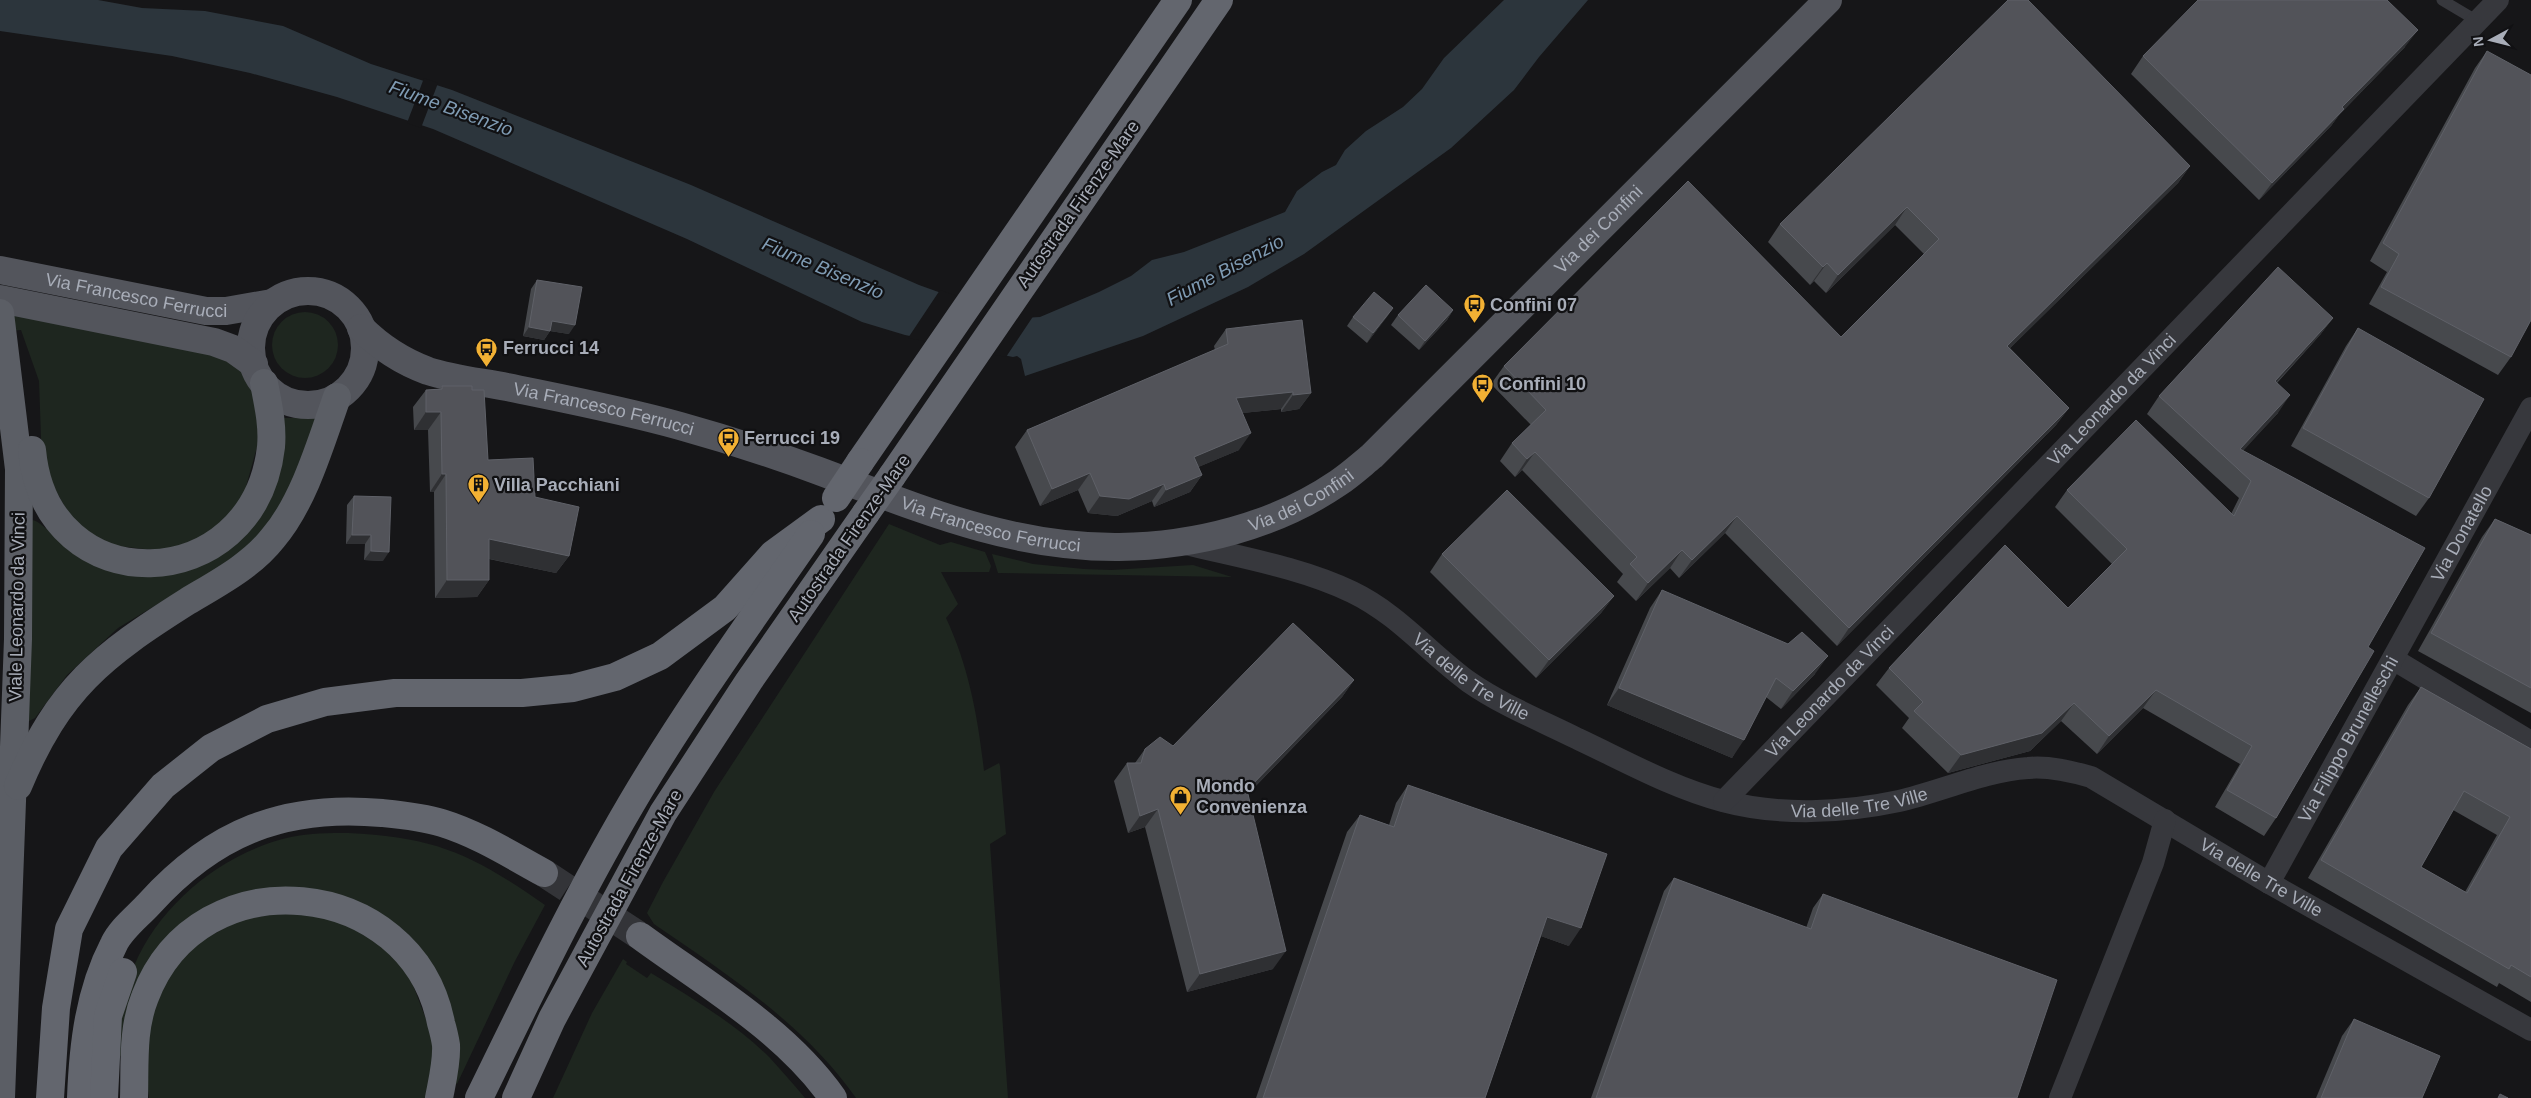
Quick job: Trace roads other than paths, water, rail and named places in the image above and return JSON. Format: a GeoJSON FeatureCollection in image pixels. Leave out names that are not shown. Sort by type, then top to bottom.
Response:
{"type":"FeatureCollection","features":[{"type":"Feature","properties":{"kind":"highway","name":"Autostrada Firenze-Mare"},"geometry":{"type":"LineString","coordinates":[[479,1098],[554,944],[640,788],[689,712],[828,508],[1178,0]]}},
{"type":"Feature","properties":{"kind":"highway","name":"Autostrada Firenze-Mare"},"geometry":{"type":"LineString","coordinates":[[516,1098],[552,1018],[663,813],[749,681],[1219,0]]}},
{"type":"Feature","properties":{"kind":"highway"},"geometry":{"type":"LineString","coordinates":[[0,328],[25,392],[34,470],[38,487],[48,507],[63,527],[98,553],[139,565],[179,560],[216,544],[234,528],[250,508],[267,468],[271,446],[271,423],[259,373]]}},
{"type":"Feature","properties":{"kind":"highway","name":"Viale Leonardo da Vinci"},"geometry":{"type":"LineString","coordinates":[[0,328],[4,471],[0,548]]}},
{"type":"Feature","properties":{"kind":"highway","name":"Viale Leonardo da Vinci"},"geometry":{"type":"LineString","coordinates":[[0,328],[19,469],[18,639],[1,1098]]}},
{"type":"Feature","properties":{"kind":"highway"},"geometry":{"type":"LineString","coordinates":[[12,802],[30,758],[55,714],[91,671],[133,637],[248,562],[274,538],[299,495],[345,390]]}},
{"type":"Feature","properties":{"kind":"highway"},"geometry":{"type":"LineString","coordinates":[[50,1098],[56,1008],[69,929],[109,848],[163,786],[211,748],[266,719],[325,702],[395,693],[522,693],[573,688],[615,677],[660,656],[725,608],[773,554],[828,508]]}},
{"type":"Feature","properties":{"kind":"highway"},"geometry":{"type":"LineString","coordinates":[[81,1098],[88,1013],[114,942],[161,890],[201,855],[247,830],[304,814],[338,812],[397,815],[440,823],[473,835],[544,873]]}},
{"type":"Feature","properties":{"kind":"highway"},"geometry":{"type":"LineString","coordinates":[[104,1098],[108,1016],[130,951],[161,890]]}},
{"type":"Feature","properties":{"kind":"highway"},"geometry":{"type":"LineString","coordinates":[[134,1098],[136,1030],[145,996],[171,953],[183,940],[212,918],[260,902],[288,899],[329,906],[362,918],[405,949],[424,976],[438,1005],[446,1046],[439,1098]]}},
{"type":"Feature","properties":{"kind":"highway"},"geometry":{"type":"LineString","coordinates":[[640,936],[764,1026],[816,1072],[833,1098]]}},
{"type":"Feature","properties":{"kind":"highway"},"geometry":{"type":"LineString","coordinates":[[530,1098],[552,1018]]}},
{"type":"Feature","properties":{"kind":"main road","name":"Via dei Confini"},"geometry":{"type":"LineString","coordinates":[[1181,543],[1241,528],[1299,506],[1338,483],[1372,456],[1828,0]]}},
{"type":"Feature","properties":{"kind":"main road","name":"Via Francesco Ferrucci"},"geometry":{"type":"LineString","coordinates":[[0,270],[206,311],[226,311],[272,303],[289,294],[307,290],[325,293],[342,301],[354,314],[361,328],[366,349],[362,367],[345,390]]}},
{"type":"Feature","properties":{"kind":"main road","name":"Via Francesco Ferrucci"},"geometry":{"type":"LineString","coordinates":[[0,299],[214,342],[233,349],[259,373],[275,394],[290,402],[305,405],[322,403],[345,390],[382,374],[430,371]]}},
{"type":"Feature","properties":{"kind":"main road"},"geometry":{"type":"LineString","coordinates":[[259,373],[252,348],[254,331],[261,316],[272,303]]}},
{"type":"Feature","properties":{"kind":"main road","name":"Via Francesco Ferrucci"},"geometry":{"type":"LineString","coordinates":[[361,328],[384,350],[430,371],[629,412],[690,429],[785,458],[923,510],[1012,537],[1075,546],[1133,547],[1181,543]]}},
{"type":"Feature","properties":{"kind":"street","name":"Via Leonardo da Vinci"},"geometry":{"type":"LineString","coordinates":[[1724,801],[2479,22],[2498,0]]}},
{"type":"Feature","properties":{"kind":"street","name":"Via Donatello"},"geometry":{"type":"LineString","coordinates":[[2393,659],[2531,408]]}},
{"type":"Feature","properties":{"kind":"street","name":"Via delle Tre Ville"},"geometry":{"type":"LineString","coordinates":[[1181,543],[1280,567],[1354,592],[1408,629],[1454,671],[1473,684],[1527,714],[1681,787],[1724,801],[1764,809],[1858,808],[1899,800],[2009,770],[2046,768],[2075,773],[2099,781],[2269,883],[2531,1030]]}},
{"type":"Feature","properties":{"kind":"street","name":"Via Filippo Brunelleschi"},"geometry":{"type":"LineString","coordinates":[[2269,883],[2393,659],[2531,742]]}},
{"type":"Feature","properties":{"kind":"street"},"geometry":{"type":"LineString","coordinates":[[2060,1098],[2153,863],[2165,820]]}},
{"type":"Feature","properties":{"kind":"lane"},"geometry":{"type":"LineString","coordinates":[[2442,0],[2479,22]]}},
{"type":"Feature","properties":{"kind":"water","name":"Fiume Bisenzio"},"geometry":{"type":"Polygon","coordinates":[[[0,0],[98,0],[142,8],[205,11],[283,26],[371,64],[452,90],[691,185],[919,285],[994,312],[1022,318],[1040,317],[1131,276],[1152,260],[1184,252],[1285,212],[1297,191],[1322,172],[1336,165],[1345,150],[1366,131],[1403,107],[1422,89],[1444,58],[1504,0],[1588,0],[1539,57],[1514,90],[1451,148],[1304,254],[1248,287],[1143,336],[1025,376],[1021,359],[1017,356],[1013,357],[905,335],[862,322],[687,239],[433,129],[337,97],[250,73],[172,56],[0,31],[0,0]]]}},
{"type":"Feature","properties":{"kind":"tunnel"},"geometry":{"type":"LineString","coordinates":[[544,873],[640,936]]}},
{"type":"Feature","properties":{"kind":"place","name":"Confini 07"},"geometry":{"type":"Point","coordinates":[1474,324]}},
{"type":"Feature","properties":{"kind":"place","name":"Ferrucci 14"},"geometry":{"type":"Point","coordinates":[487,367]}},
{"type":"Feature","properties":{"kind":"place","name":"Confini 10"},"geometry":{"type":"Point","coordinates":[1483,403]}},
{"type":"Feature","properties":{"kind":"place","name":"Ferrucci 19"},"geometry":{"type":"Point","coordinates":[728,457]}},
{"type":"Feature","properties":{"kind":"place","name":"Villa Pacchiani"},"geometry":{"type":"Point","coordinates":[478,504]}},
{"type":"Feature","properties":{"kind":"place","name":"Mondo Convenienza"},"geometry":{"type":"Point","coordinates":[1180,815]}}]}
